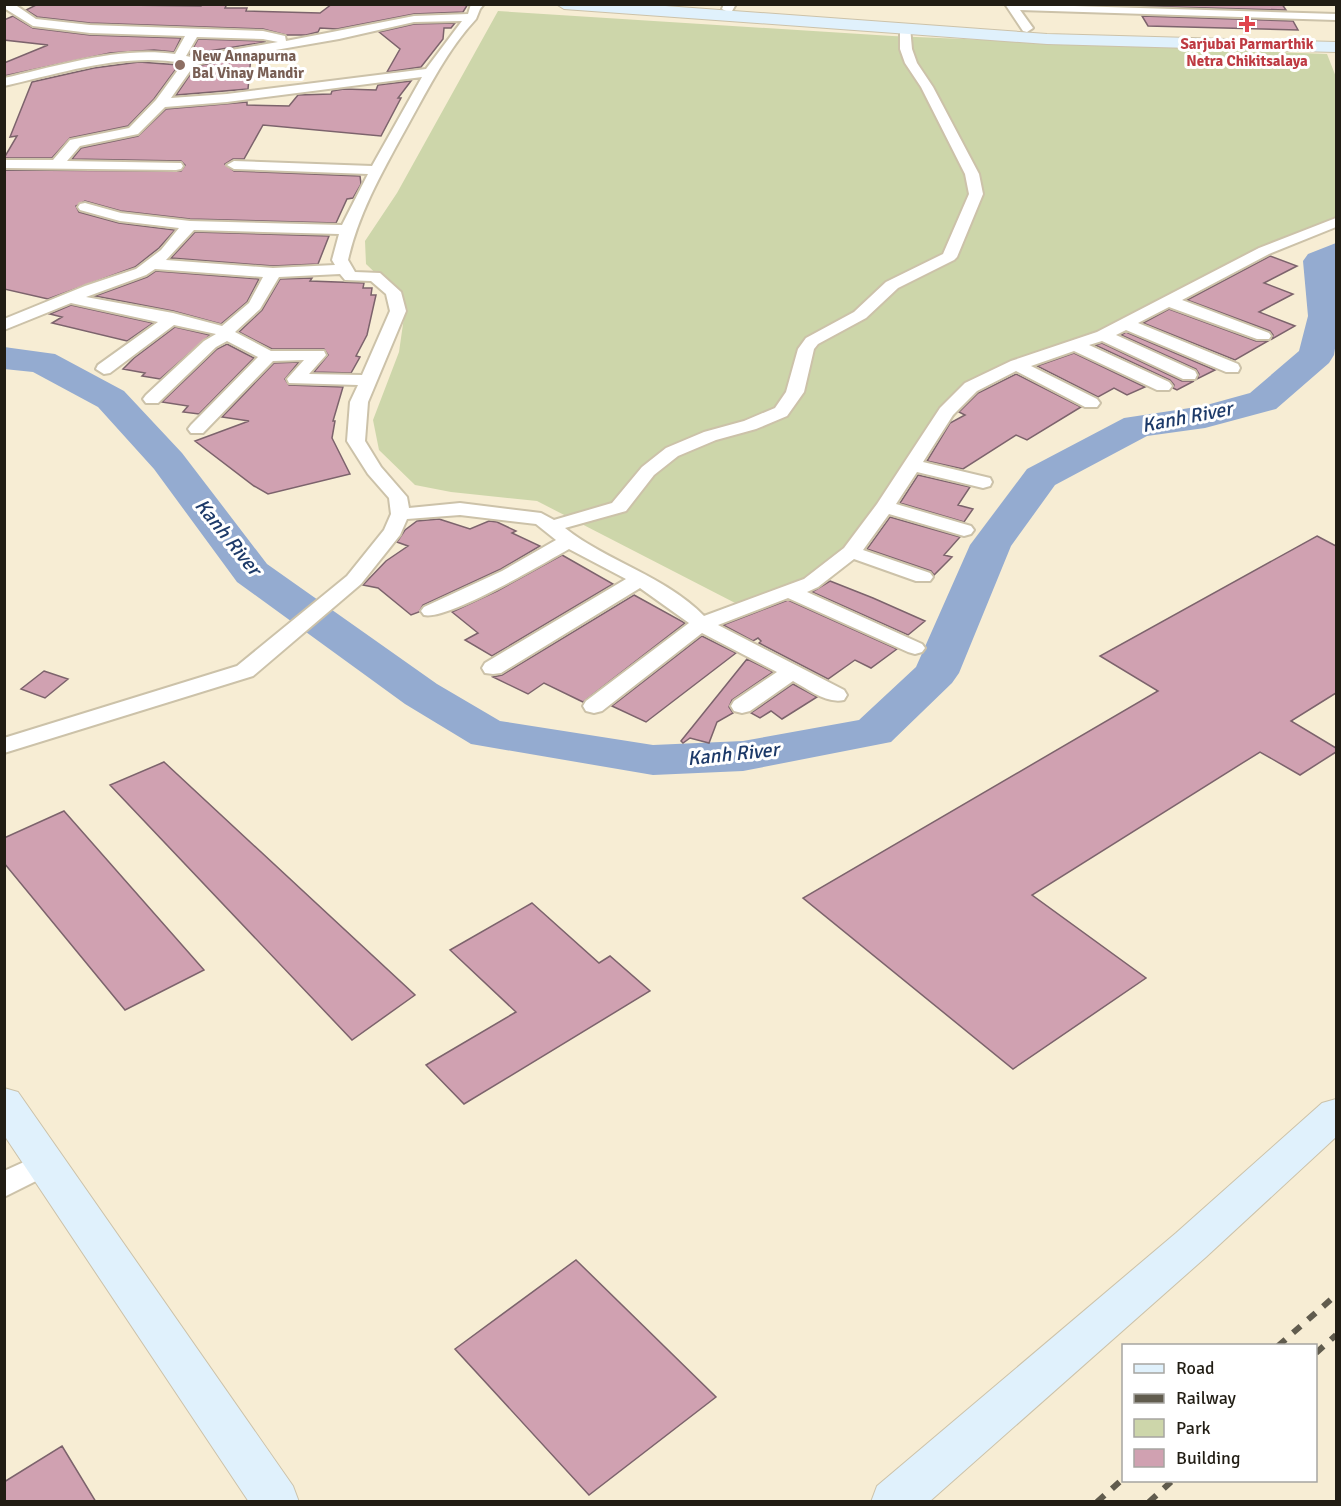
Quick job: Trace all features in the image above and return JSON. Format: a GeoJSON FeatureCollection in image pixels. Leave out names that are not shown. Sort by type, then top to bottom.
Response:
{"type":"FeatureCollection","features":[{"type":"Feature","properties":{"kind":"main road"},"geometry":{"type":"LineString","coordinates":[[564,4],[1047,39],[1336,47]]}},
{"type":"Feature","properties":{"kind":"main road"},"geometry":{"type":"LineString","coordinates":[[654,4],[729,7],[1027,28],[1336,38]]}},
{"type":"Feature","properties":{"kind":"main road"},"geometry":{"type":"LineString","coordinates":[[4,1103],[276,1502]]}},
{"type":"Feature","properties":{"kind":"main road"},"geometry":{"type":"LineString","coordinates":[[894,1502],[1191,1245],[1336,1114]]}},
{"type":"Feature","properties":{"kind":"street"},"geometry":{"type":"LineString","coordinates":[[6,4],[33,22]]}},
{"type":"Feature","properties":{"kind":"street"},"geometry":{"type":"LineString","coordinates":[[1010,5],[1124,7],[1336,17]]}},
{"type":"Feature","properties":{"kind":"street"},"geometry":{"type":"LineString","coordinates":[[1010,5],[1027,28]]}},
{"type":"Feature","properties":{"kind":"street"},"geometry":{"type":"LineString","coordinates":[[4,82],[120,58],[185,59],[290,44],[414,19],[491,9]]}},
{"type":"Feature","properties":{"kind":"street"},"geometry":{"type":"LineString","coordinates":[[4,746],[244,671],[354,580],[393,531],[400,514],[398,497],[374,470],[356,441],[359,402],[398,311],[393,292],[375,276],[350,278],[340,260],[347,230],[377,170],[430,73],[454,37],[475,12]]}},
{"type":"Feature","properties":{"kind":"street"},"geometry":{"type":"LineString","coordinates":[[14,23],[33,22],[90,29],[271,36],[290,44]]}},
{"type":"Feature","properties":{"kind":"street"},"geometry":{"type":"LineString","coordinates":[[552,525],[608,512],[619,507],[648,471],[672,452],[710,436],[750,425],[781,412],[795,392],[806,349],[812,341],[860,315],[892,285],[949,256],[972,205],[976,194],[975,187],[972,174],[927,87],[911,63],[906,50],[906,30]]}},
{"type":"Feature","properties":{"kind":"street"},"geometry":{"type":"LineString","coordinates":[[57,164],[75,143],[133,131],[161,103],[185,59],[193,33]]}},
{"type":"Feature","properties":{"kind":"street"},"geometry":{"type":"LineString","coordinates":[[161,103],[227,98],[414,73],[430,73]]}},
{"type":"Feature","properties":{"kind":"street"},"geometry":{"type":"LineString","coordinates":[[4,164],[176,166]]}},
{"type":"Feature","properties":{"kind":"street"},"geometry":{"type":"LineString","coordinates":[[234,165],[377,170]]}},
{"type":"Feature","properties":{"kind":"street"},"geometry":{"type":"LineString","coordinates":[[85,207],[120,217],[190,225],[245,229],[347,230]]}},
{"type":"Feature","properties":{"kind":"street"},"geometry":{"type":"LineString","coordinates":[[594,706],[701,624],[811,583],[851,552],[885,507],[953,404],[971,387],[1017,365],[1103,335],[1264,251],[1336,222]]}},
{"type":"Feature","properties":{"kind":"street"},"geometry":{"type":"LineString","coordinates":[[4,325],[141,272],[166,253],[190,225]]}},
{"type":"Feature","properties":{"kind":"street"},"geometry":{"type":"LineString","coordinates":[[151,264],[273,273],[345,269]]}},
{"type":"Feature","properties":{"kind":"street"},"geometry":{"type":"LineString","coordinates":[[152,399],[210,344],[245,317],[262,299],[273,273]]}},
{"type":"Feature","properties":{"kind":"street"},"geometry":{"type":"LineString","coordinates":[[70,298],[172,318],[226,332],[268,356],[318,355],[295,379],[368,380]]}},
{"type":"Feature","properties":{"kind":"street"},"geometry":{"type":"LineString","coordinates":[[1169,301],[1263,336]]}},
{"type":"Feature","properties":{"kind":"street"},"geometry":{"type":"LineString","coordinates":[[104,369],[172,318]]}},
{"type":"Feature","properties":{"kind":"street"},"geometry":{"type":"LineString","coordinates":[[1126,324],[1232,368]]}},
{"type":"Feature","properties":{"kind":"street"},"geometry":{"type":"LineString","coordinates":[[1103,335],[1188,375]]}},
{"type":"Feature","properties":{"kind":"street"},"geometry":{"type":"LineString","coordinates":[[1075,345],[1163,386]]}},
{"type":"Feature","properties":{"kind":"street"},"geometry":{"type":"LineString","coordinates":[[197,429],[268,356]]}},
{"type":"Feature","properties":{"kind":"street"},"geometry":{"type":"LineString","coordinates":[[1017,365],[1091,402]]}},
{"type":"Feature","properties":{"kind":"street"},"geometry":{"type":"LineString","coordinates":[[912,465],[983,482]]}},
{"type":"Feature","properties":{"kind":"street"},"geometry":{"type":"LineString","coordinates":[[885,507],[964,530]]}},
{"type":"Feature","properties":{"kind":"street"},"geometry":{"type":"LineString","coordinates":[[400,514],[460,509],[541,519],[552,525],[569,541],[641,579],[690,613],[701,624],[836,695]]}},
{"type":"Feature","properties":{"kind":"street"},"geometry":{"type":"LineString","coordinates":[[431,611],[509,575],[569,541]]}},
{"type":"Feature","properties":{"kind":"street"},"geometry":{"type":"LineString","coordinates":[[851,552],[923,577]]}},
{"type":"Feature","properties":{"kind":"street"},"geometry":{"type":"LineString","coordinates":[[493,668],[641,579]]}},
{"type":"Feature","properties":{"kind":"street"},"geometry":{"type":"LineString","coordinates":[[791,592],[915,648]]}},
{"type":"Feature","properties":{"kind":"street"},"geometry":{"type":"LineString","coordinates":[[742,706],[792,672]]}},
{"type":"Feature","properties":{"kind":"street"},"geometry":{"type":"LineString","coordinates":[[4,1185],[46,1163]]}},
{"type":"Feature","properties":{"kind":"green space"},"geometry":{"type":"Polygon","coordinates":[[[498,11],[892,36],[1327,54],[1336,77],[1336,223],[1300,237],[1189,293],[992,377],[960,409],[874,529],[861,552],[831,579],[741,606],[537,501],[451,492],[415,485],[379,450],[373,420],[399,352],[404,317],[393,290],[366,264],[365,241],[397,193],[498,11]]]}},
{"type":"Feature","properties":{"kind":"building"},"geometry":{"type":"Polygon","coordinates":[[[38,4],[201,6],[203,4],[227,4],[225,8],[247,8],[246,11],[320,13],[332,4],[468,4],[463,12],[414,14],[337,29],[320,28],[318,32],[306,35],[286,35],[263,29],[90,23],[37,17],[26,10],[38,4]]]}},
{"type":"Feature","properties":{"kind":"building"},"geometry":{"type":"Polygon","coordinates":[[[1135,4],[1282,4],[1286,10],[1136,6],[1135,4]]]}},
{"type":"Feature","properties":{"kind":"building"},"geometry":{"type":"Polygon","coordinates":[[[13,16],[33,28],[90,35],[181,38],[174,52],[154,50],[110,53],[4,76],[4,63],[48,45],[4,40],[4,20],[13,16]]]}},
{"type":"Feature","properties":{"kind":"building"},"geometry":{"type":"Polygon","coordinates":[[[1142,16],[1293,21],[1298,30],[1148,26],[1142,16]]]}},
{"type":"Feature","properties":{"kind":"building"},"geometry":{"type":"Polygon","coordinates":[[[455,23],[451,28],[444,28],[443,39],[421,67],[387,72],[400,49],[379,32],[414,24],[455,23]]]}},
{"type":"Feature","properties":{"kind":"building"},"geometry":{"type":"Polygon","coordinates":[[[198,39],[263,41],[266,42],[190,54],[198,39]]]}},
{"type":"Feature","properties":{"kind":"building"},"geometry":{"type":"Polygon","coordinates":[[[251,56],[248,89],[176,95],[196,66],[251,56]]]}},
{"type":"Feature","properties":{"kind":"building"},"geometry":{"type":"Polygon","coordinates":[[[139,62],[179,65],[154,99],[128,126],[70,138],[52,158],[4,158],[17,136],[10,137],[32,82],[94,68],[139,62]]]}},
{"type":"Feature","properties":{"kind":"building"},"geometry":{"type":"Polygon","coordinates":[[[411,81],[398,98],[401,98],[381,136],[263,125],[244,159],[233,159],[225,164],[234,171],[360,176],[361,184],[353,198],[347,199],[336,223],[190,219],[121,211],[85,201],[76,206],[79,212],[119,223],[175,230],[159,248],[135,267],[48,299],[4,289],[4,170],[181,171],[185,165],[181,161],[72,159],[81,148],[138,136],[166,109],[247,102],[247,105],[289,106],[298,95],[331,94],[332,91],[344,89],[376,90],[378,85],[411,81]]]}},
{"type":"Feature","properties":{"kind":"building"},"geometry":{"type":"Polygon","coordinates":[[[195,232],[329,236],[318,264],[273,266],[171,258],[195,232]]]}},
{"type":"Feature","properties":{"kind":"building"},"geometry":{"type":"Polygon","coordinates":[[[1270,256],[1297,266],[1264,283],[1293,294],[1259,312],[1295,326],[1272,339],[1273,335],[1270,331],[1187,300],[1270,256]]]}},
{"type":"Feature","properties":{"kind":"building"},"geometry":{"type":"Polygon","coordinates":[[[156,271],[259,279],[247,302],[221,324],[173,311],[95,296],[147,277],[156,271]]]}},
{"type":"Feature","properties":{"kind":"building"},"geometry":{"type":"Polygon","coordinates":[[[312,278],[310,281],[364,283],[363,288],[372,288],[371,295],[376,295],[367,335],[356,356],[360,357],[351,373],[314,372],[328,355],[324,349],[272,349],[239,332],[262,310],[280,279],[312,278]]]}},
{"type":"Feature","properties":{"kind":"building"},"geometry":{"type":"Polygon","coordinates":[[[71,305],[153,323],[127,341],[52,323],[62,317],[50,314],[71,305]]]}},
{"type":"Feature","properties":{"kind":"building"},"geometry":{"type":"Polygon","coordinates":[[[1169,309],[1256,341],[1268,341],[1235,360],[1143,323],[1169,309]]]}},
{"type":"Feature","properties":{"kind":"building"},"geometry":{"type":"Polygon","coordinates":[[[175,327],[210,335],[160,379],[142,376],[145,373],[123,369],[134,358],[175,327]]]}},
{"type":"Feature","properties":{"kind":"building"},"geometry":{"type":"Polygon","coordinates":[[[1126,332],[1215,370],[1197,379],[1199,374],[1196,369],[1121,335],[1126,332]]]}},
{"type":"Feature","properties":{"kind":"building"},"geometry":{"type":"Polygon","coordinates":[[[1102,343],[1182,381],[1194,381],[1177,390],[1173,388],[1174,385],[1170,380],[1095,345],[1102,343]]]}},
{"type":"Feature","properties":{"kind":"building"},"geometry":{"type":"Polygon","coordinates":[[[227,344],[254,358],[199,414],[183,412],[188,406],[162,402],[217,349],[227,344]]]}},
{"type":"Feature","properties":{"kind":"building"},"geometry":{"type":"Polygon","coordinates":[[[1074,353],[1145,387],[1127,395],[1114,388],[1098,397],[1037,366],[1074,353]]]}},
{"type":"Feature","properties":{"kind":"building"},"geometry":{"type":"Polygon","coordinates":[[[299,362],[285,379],[289,385],[343,387],[333,421],[335,421],[332,438],[350,474],[268,494],[195,441],[249,421],[222,417],[274,363],[299,362]]]}},
{"type":"Feature","properties":{"kind":"building"},"geometry":{"type":"Polygon","coordinates":[[[1016,374],[1081,407],[1027,440],[1016,435],[963,469],[927,461],[950,423],[965,415],[959,412],[978,393],[1016,374]]]}},
{"type":"Feature","properties":{"kind":"building"},"geometry":{"type":"Polygon","coordinates":[[[918,475],[970,487],[958,505],[973,509],[964,522],[900,503],[918,475]]]}},
{"type":"Feature","properties":{"kind":"building"},"geometry":{"type":"Polygon","coordinates":[[[890,517],[960,537],[944,555],[952,557],[934,575],[931,571],[867,549],[890,517]]]}},
{"type":"Feature","properties":{"kind":"building"},"geometry":{"type":"Polygon","coordinates":[[[439,519],[470,529],[489,521],[497,522],[516,531],[512,533],[540,546],[501,569],[423,605],[419,612],[411,615],[378,588],[363,585],[386,561],[408,546],[397,542],[405,530],[417,521],[439,519]]]}},
{"type":"Feature","properties":{"kind":"building"},"geometry":{"type":"Polygon","coordinates":[[[1317,536],[1336,546],[1336,693],[1291,721],[1336,748],[1336,752],[1300,775],[1260,752],[1032,895],[1146,978],[1013,1069],[803,898],[1158,691],[1100,656],[1317,536]]]}},
{"type":"Feature","properties":{"kind":"building"},"geometry":{"type":"Polygon","coordinates":[[[562,555],[613,584],[492,656],[465,640],[478,633],[452,612],[497,591],[562,555]]]}},
{"type":"Feature","properties":{"kind":"building"},"geometry":{"type":"Polygon","coordinates":[[[830,581],[925,621],[908,635],[812,592],[830,581]]]}},
{"type":"Feature","properties":{"kind":"building"},"geometry":{"type":"Polygon","coordinates":[[[634,595],[685,623],[583,702],[544,683],[528,694],[493,677],[502,675],[634,595]]]}},
{"type":"Feature","properties":{"kind":"building"},"geometry":{"type":"Polygon","coordinates":[[[788,600],[897,649],[871,668],[855,660],[828,679],[759,643],[761,641],[758,638],[753,641],[723,625],[788,600]]]}},
{"type":"Feature","properties":{"kind":"building"},"geometry":{"type":"Polygon","coordinates":[[[702,636],[736,653],[646,722],[612,706],[702,636]]]}},
{"type":"Feature","properties":{"kind":"building"},"geometry":{"type":"Polygon","coordinates":[[[747,659],[773,672],[732,700],[729,707],[733,713],[717,722],[709,743],[690,738],[683,743],[681,741],[747,659]]]}},
{"type":"Feature","properties":{"kind":"building"},"geometry":{"type":"Polygon","coordinates":[[[44,671],[68,679],[45,698],[21,689],[44,671]]]}},
{"type":"Feature","properties":{"kind":"building"},"geometry":{"type":"Polygon","coordinates":[[[793,684],[817,697],[782,719],[771,711],[760,718],[751,713],[793,684]]]}},
{"type":"Feature","properties":{"kind":"building"},"geometry":{"type":"Polygon","coordinates":[[[164,762],[415,995],[352,1040],[110,785],[164,762]]]}},
{"type":"Feature","properties":{"kind":"building"},"geometry":{"type":"Polygon","coordinates":[[[64,811],[204,970],[125,1010],[4,863],[4,838],[64,811]]]}},
{"type":"Feature","properties":{"kind":"building"},"geometry":{"type":"Polygon","coordinates":[[[532,903],[599,963],[610,956],[650,991],[464,1104],[426,1065],[516,1012],[450,950],[532,903]]]}},
{"type":"Feature","properties":{"kind":"building"},"geometry":{"type":"Polygon","coordinates":[[[576,1260],[716,1397],[589,1495],[455,1349],[576,1260]]]}},
{"type":"Feature","properties":{"kind":"building"},"geometry":{"type":"Polygon","coordinates":[[[62,1446],[96,1502],[4,1502],[4,1482],[62,1446]]]}},
{"type":"Feature","properties":{"kind":"waterway","name":"Kanh River"},"geometry":{"type":"LineString","coordinates":[[4,358],[42,362],[111,399],[168,461],[252,573],[421,694],[488,734],[557,743],[653,760],[743,756],[874,732],[936,673],[991,545],[1041,477],[1137,426],[1205,417],[1263,401],[1316,355],[1325,316],[1319,261],[1336,253]]}},
{"type":"Feature","properties":{"kind":"railway"},"geometry":{"type":"LineString","coordinates":[[1280,1344],[1336,1295]]}},
{"type":"Feature","properties":{"kind":"railway"},"geometry":{"type":"LineString","coordinates":[[1317,1352],[1336,1335]]}},
{"type":"Feature","properties":{"kind":"railway"},"geometry":{"type":"LineString","coordinates":[[1097,1502],[1122,1480]]}},
{"type":"Feature","properties":{"kind":"railway"},"geometry":{"type":"LineString","coordinates":[[1149,1502],[1171,1482]]}},
{"type":"Feature","properties":{"kind":"place","name":"Sarjubai Parmarthik Netra Chikitsalaya"},"geometry":{"type":"Point","coordinates":[1247,24]}},
{"type":"Feature","properties":{"kind":"place","name":"New Annapurna Bal Vinay Mandir"},"geometry":{"type":"Point","coordinates":[180,65]}}]}
